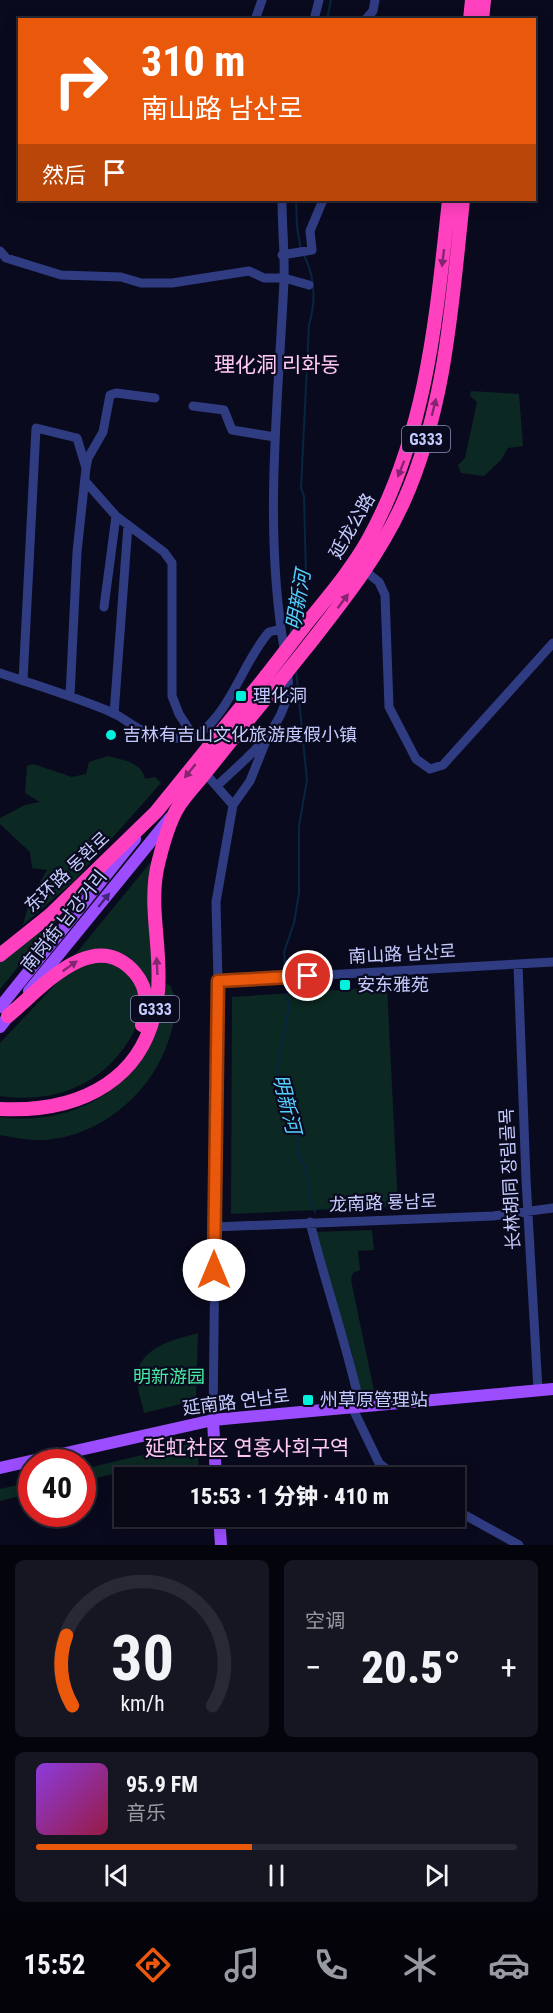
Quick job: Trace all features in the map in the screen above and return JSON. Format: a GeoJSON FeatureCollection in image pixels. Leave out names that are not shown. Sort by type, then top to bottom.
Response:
{"type":"FeatureCollection","features":[{"type":"Feature","properties":{"kind":"highway"},"geometry":{"type":"LineString","coordinates":[[470,18],[472,0]]}},
{"type":"Feature","properties":{"kind":"highway"},"geometry":{"type":"LineString","coordinates":[[482,18],[484,0]]}},
{"type":"Feature","properties":{"kind":"highway","name":"延龙公路"},"geometry":{"type":"LineString","coordinates":[[156,812],[266,676],[357,557],[379,518],[402,467],[425,382],[449,201]]}},
{"type":"Feature","properties":{"kind":"highway","name":"延龙公路"},"geometry":{"type":"LineString","coordinates":[[177,809],[308,647],[366,571],[402,504],[428,433],[444,356],[462,201]]}},
{"type":"Feature","properties":{"kind":"highway","name":"G333"},"geometry":{"type":"LineString","coordinates":[[0,1109],[33,1110],[73,1103],[100,1089],[122,1072],[138,1050],[151,1024],[158,990],[154,918],[156,874],[177,809]]}},
{"type":"Feature","properties":{"kind":"highway","name":"东环路 동환로"},"geometry":{"type":"LineString","coordinates":[[0,955],[50,915],[156,812]]}},
{"type":"Feature","properties":{"kind":"highway"},"geometry":{"type":"LineString","coordinates":[[0,1101],[25,1102],[62,1098],[99,1080],[114,1067],[136,1039],[144,1018],[146,994],[138,976],[128,965],[110,957],[92,956],[74,962],[3,1017]]}},
{"type":"Feature","properties":{"kind":"main road","name":"南岗街 남강거리"},"geometry":{"type":"LineString","coordinates":[[3,1017],[177,809]]}},
{"type":"Feature","properties":{"kind":"main road","name":"南岗街 남강거리"},"geometry":{"type":"LineString","coordinates":[[3,1017],[156,812]]}},
{"type":"Feature","properties":{"kind":"main road","name":"延南路 연남로"},"geometry":{"type":"LineString","coordinates":[[0,1468],[213,1420],[553,1389]]}},
{"type":"Feature","properties":{"kind":"main road"},"geometry":{"type":"LineString","coordinates":[[213,1420],[215,1467]]}},
{"type":"Feature","properties":{"kind":"main road"},"geometry":{"type":"LineString","coordinates":[[220,1527],[221,1545]]}},
{"type":"Feature","properties":{"kind":"street"},"geometry":{"type":"LineString","coordinates":[[256,18],[262,0]]}},
{"type":"Feature","properties":{"kind":"street"},"geometry":{"type":"LineString","coordinates":[[314,18],[319,0]]}},
{"type":"Feature","properties":{"kind":"street"},"geometry":{"type":"LineString","coordinates":[[367,18],[373,11],[375,0]]}},
{"type":"Feature","properties":{"kind":"street"},"geometry":{"type":"LineString","coordinates":[[213,1420],[218,981],[216,902],[233,805],[250,781],[268,736],[281,715],[290,686],[280,629],[273,522],[274,436],[284,278],[282,201]]}},
{"type":"Feature","properties":{"kind":"street"},"geometry":{"type":"LineString","coordinates":[[282,255],[312,250],[310,231],[323,201]]}},
{"type":"Feature","properties":{"kind":"street"},"geometry":{"type":"LineString","coordinates":[[0,251],[6,258],[61,275],[121,277],[141,283],[172,284],[249,271],[264,278],[284,278],[309,285]]}},
{"type":"Feature","properties":{"kind":"street"},"geometry":{"type":"LineString","coordinates":[[70,696],[77,552],[88,458],[103,432],[110,395],[116,393],[155,398]]}},
{"type":"Feature","properties":{"kind":"street"},"geometry":{"type":"LineString","coordinates":[[194,405],[224,410],[230,427],[236,431],[274,436]]}},
{"type":"Feature","properties":{"kind":"street"},"geometry":{"type":"LineString","coordinates":[[23,681],[36,428],[77,438],[86,468]]}},
{"type":"Feature","properties":{"kind":"street"},"geometry":{"type":"LineString","coordinates":[[85,481],[116,516],[164,552],[172,563],[172,696],[179,714],[194,737]]}},
{"type":"Feature","properties":{"kind":"street"},"geometry":{"type":"LineString","coordinates":[[104,607],[116,516]]}},
{"type":"Feature","properties":{"kind":"street"},"geometry":{"type":"LineString","coordinates":[[114,714],[128,525]]}},
{"type":"Feature","properties":{"kind":"street"},"geometry":{"type":"LineString","coordinates":[[366,571],[379,582],[385,595],[389,707],[416,759],[430,769],[443,765],[553,643]]}},
{"type":"Feature","properties":{"kind":"street"},"geometry":{"type":"LineString","coordinates":[[0,674],[70,696],[114,714],[147,733],[194,737],[227,700],[262,640],[273,629],[280,629]]}},
{"type":"Feature","properties":{"kind":"street"},"geometry":{"type":"LineString","coordinates":[[227,700],[238,710]]}},
{"type":"Feature","properties":{"kind":"street"},"geometry":{"type":"LineString","coordinates":[[217,786],[268,736]]}},
{"type":"Feature","properties":{"kind":"street"},"geometry":{"type":"LineString","coordinates":[[205,773],[233,805]]}},
{"type":"Feature","properties":{"kind":"street","name":"南山路 남산로"},"geometry":{"type":"LineString","coordinates":[[218,981],[553,962]]}},
{"type":"Feature","properties":{"kind":"street","name":"长林胡同 장림골목"},"geometry":{"type":"LineString","coordinates":[[518,965],[538,1390]]}},
{"type":"Feature","properties":{"kind":"street","name":"龙南路 룡남로"},"geometry":{"type":"LineString","coordinates":[[214,1227],[493,1216],[553,1208]]}},
{"type":"Feature","properties":{"kind":"street"},"geometry":{"type":"LineString","coordinates":[[310,1222],[323,1276],[351,1362],[356,1407],[379,1464],[383,1467]]}},
{"type":"Feature","properties":{"kind":"street"},"geometry":{"type":"LineString","coordinates":[[465,1515],[519,1545]]}},
{"type":"Feature","properties":{"kind":"green space"},"geometry":{"type":"Polygon","coordinates":[[[471,391],[519,394],[523,446],[508,448],[501,460],[484,476],[461,473],[458,465],[465,458],[477,402],[470,396],[471,391]]]}},
{"type":"Feature","properties":{"kind":"green space"},"geometry":{"type":"Polygon","coordinates":[[[108,756],[136,765],[145,779],[155,777],[161,783],[74,881],[23,925],[30,899],[47,870],[32,868],[30,852],[0,824],[0,818],[25,805],[40,802],[25,793],[27,766],[33,764],[72,777],[86,774],[89,762],[108,756]]]}},
{"type":"Feature","properties":{"kind":"green space"},"geometry":{"type":"Polygon","coordinates":[[[154,858],[154,991],[150,992],[133,965],[74,956],[154,858]]]}},
{"type":"Feature","properties":{"kind":"green space"},"geometry":{"type":"Polygon","coordinates":[[[90,881],[89,886],[68,910],[66,909],[0,989],[0,961],[90,881]]]}},
{"type":"Feature","properties":{"kind":"green space"},"geometry":{"type":"Polygon","coordinates":[[[101,960],[129,971],[141,997],[137,1023],[120,1054],[91,1079],[58,1094],[20,1098],[0,1096],[0,1043],[69,970],[101,960]]]}},
{"type":"Feature","properties":{"kind":"green space"},"geometry":{"type":"Polygon","coordinates":[[[164,984],[170,985],[175,1000],[173,1027],[160,1062],[134,1097],[99,1124],[79,1133],[36,1140],[0,1135],[0,1117],[27,1119],[52,1116],[77,1109],[100,1098],[120,1083],[137,1064],[151,1042],[161,1013],[164,984]]]}},
{"type":"Feature","properties":{"kind":"green space"},"geometry":{"type":"Polygon","coordinates":[[[387,987],[398,1206],[231,1214],[232,997],[387,987]]]}},
{"type":"Feature","properties":{"kind":"green space"},"geometry":{"type":"Polygon","coordinates":[[[372,1230],[374,1250],[358,1251],[360,1270],[353,1273],[351,1280],[374,1391],[360,1392],[352,1353],[315,1232],[372,1230]]]}},
{"type":"Feature","properties":{"kind":"green space","name":"明新游园"},"geometry":{"type":"Polygon","coordinates":[[[198,1333],[196,1396],[189,1402],[144,1413],[137,1376],[144,1358],[160,1346],[198,1333]]]}},
{"type":"Feature","properties":{"kind":"green space"},"geometry":{"type":"Polygon","coordinates":[[[197,1442],[199,1467],[114,1467],[114,1474],[96,1478],[96,1466],[197,1442]]]}},
{"type":"Feature","properties":{"kind":"green space"},"geometry":{"type":"Polygon","coordinates":[[[18,1485],[18,1496],[0,1501],[0,1489],[18,1485]]]}},
{"type":"Feature","properties":{"kind":"waterway","name":"明新河"},"geometry":{"type":"LineString","coordinates":[[327,18],[331,0]]}},
{"type":"Feature","properties":{"kind":"waterway","name":"明新河"},"geometry":{"type":"LineString","coordinates":[[296,201],[301,250]]}},
{"type":"Feature","properties":{"kind":"waterway","name":"明新河"},"geometry":{"type":"LineString","coordinates":[[291,635],[291,610],[306,578],[304,496],[301,488],[309,325],[313,298],[312,280],[304,255]]}},
{"type":"Feature","properties":{"kind":"waterway","name":"明新河"},"geometry":{"type":"LineString","coordinates":[[285,964],[284,952],[294,923],[299,893],[299,826],[307,780],[296,670]]}},
{"type":"Feature","properties":{"kind":"waterway","name":"明新河"},"geometry":{"type":"LineString","coordinates":[[287,994],[289,1006],[277,1070],[298,1133],[297,1151],[307,1171],[309,1193],[315,1212]]}},
{"type":"Feature","properties":{"kind":"place","name":"理化洞"},"geometry":{"type":"Point","coordinates":[241,696]}},
{"type":"Feature","properties":{"kind":"place","name":"吉林有吉山文化旅游度假小镇"},"geometry":{"type":"Point","coordinates":[111,735]}},
{"type":"Feature","properties":{"kind":"place","name":"安东雅苑"},"geometry":{"type":"Point","coordinates":[345,985]}},
{"type":"Feature","properties":{"kind":"place","name":"州草原管理站"},"geometry":{"type":"Point","coordinates":[308,1400]}},
{"type":"Feature","properties":{"kind":"district","name":"理化洞 리화동"},"geometry":{"type":"Point","coordinates":[277,365]}},
{"type":"Feature","properties":{"kind":"district","name":"延虹社区 연홍사회구역"},"geometry":{"type":"Point","coordinates":[247,1448]}},
{"type":"Feature","properties":{"kind":"route"},"geometry":{"type":"LineString","coordinates":[[214,1270],[215,1010],[218,981],[308,976]]}}]}
